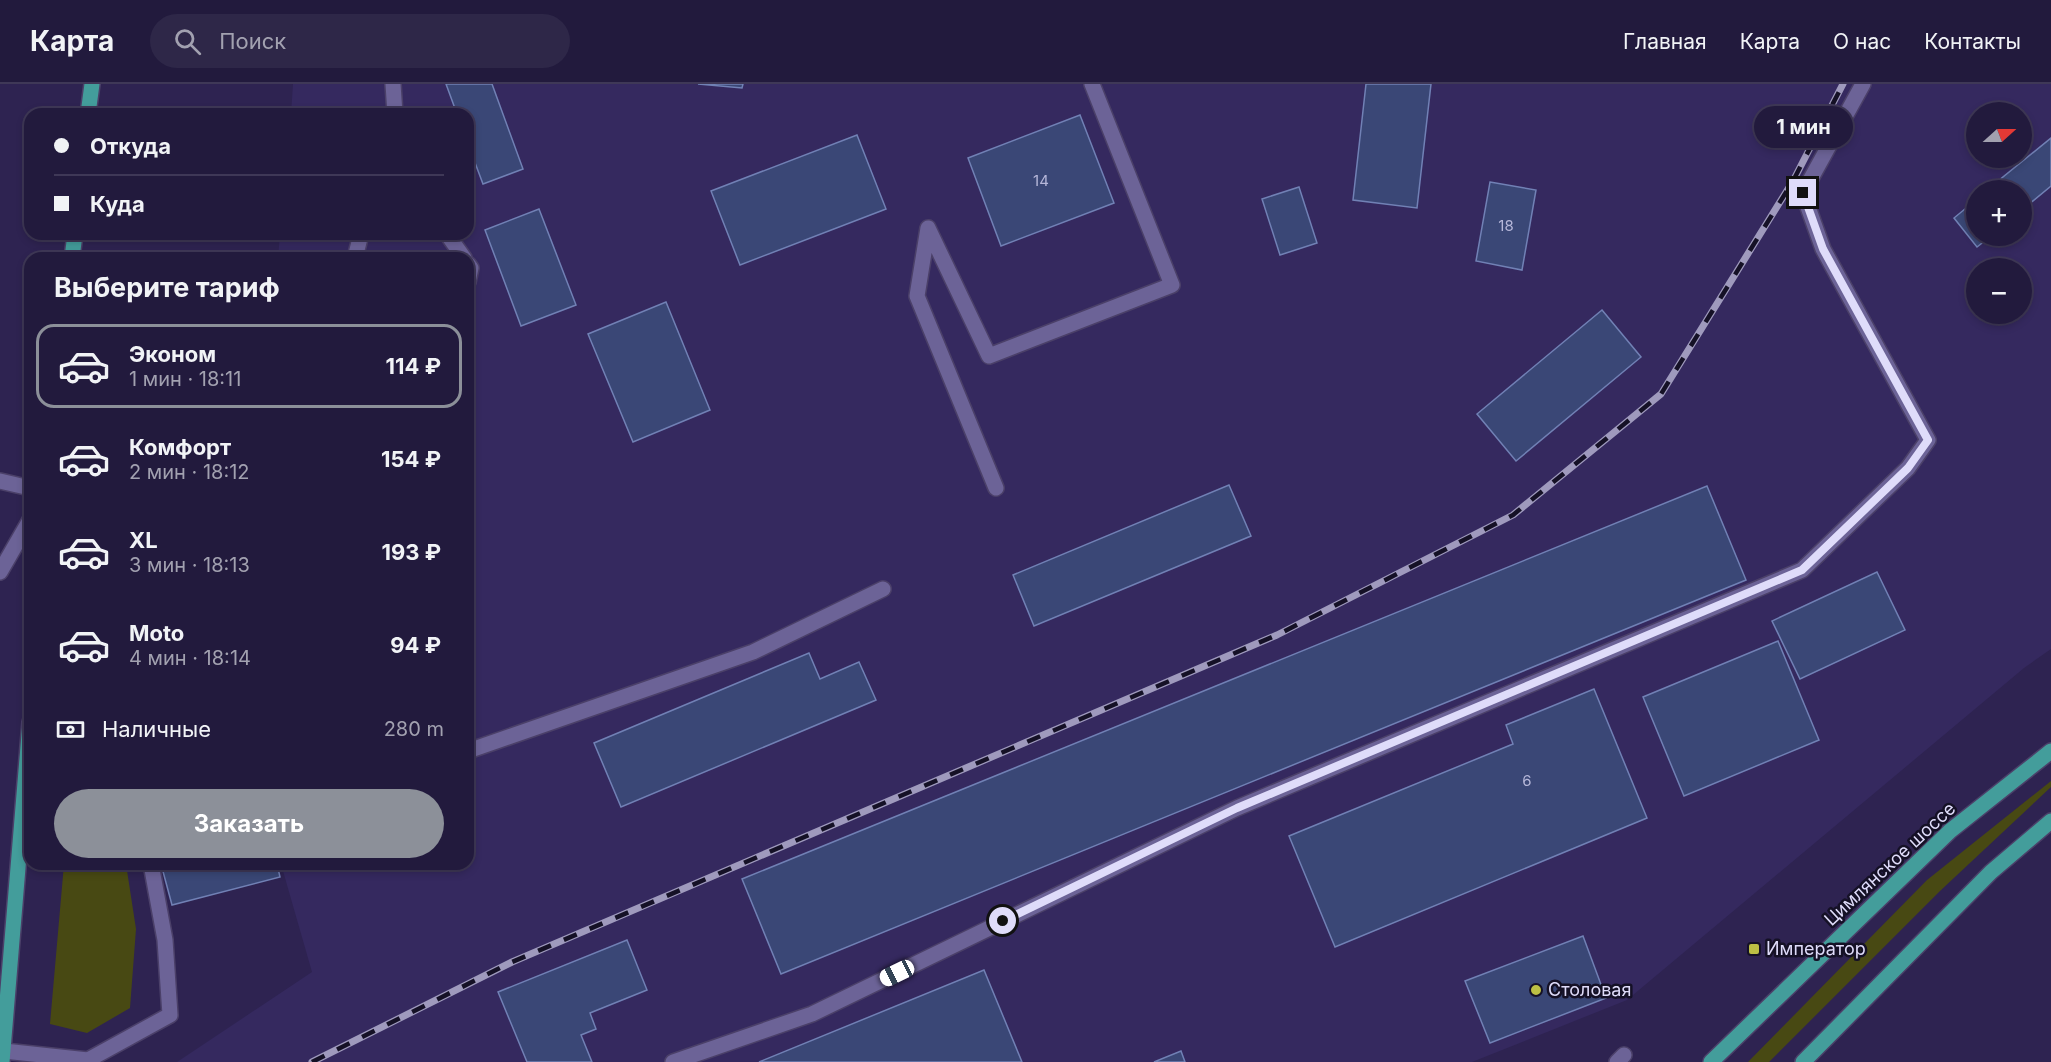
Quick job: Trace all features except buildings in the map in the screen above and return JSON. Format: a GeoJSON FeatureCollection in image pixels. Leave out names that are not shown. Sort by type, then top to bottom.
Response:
{"type":"FeatureCollection","features":[{"type":"Feature","properties":{"kind":"main road"},"geometry":{"type":"LineString","coordinates":[[89,108],[92,84]]}},
{"type":"Feature","properties":{"kind":"main road","name":"Цимлянское шоссе"},"geometry":{"type":"LineString","coordinates":[[1711,1062],[1950,831],[2051,751]]}},
{"type":"Feature","properties":{"kind":"main road"},"geometry":{"type":"LineString","coordinates":[[1803,1062],[1991,872],[2051,821]]}},
{"type":"Feature","properties":{"kind":"main road"},"geometry":{"type":"LineString","coordinates":[[3,1056],[24,834]]}},
{"type":"Feature","properties":{"kind":"lane"},"geometry":{"type":"LineString","coordinates":[[393,84],[395,108]]}},
{"type":"Feature","properties":{"kind":"lane"},"geometry":{"type":"LineString","coordinates":[[996,488],[917,296],[928,228],[989,356],[1172,285],[1092,84]]}},
{"type":"Feature","properties":{"kind":"lane"},"geometry":{"type":"LineString","coordinates":[[673,1062],[812,1014],[1237,808],[1802,570],[1908,468],[1928,440],[1823,249],[1803,193],[1863,84]]}},
{"type":"Feature","properties":{"kind":"lane"},"geometry":{"type":"LineString","coordinates":[[0,481],[24,487]]}},
{"type":"Feature","properties":{"kind":"lane"},"geometry":{"type":"LineString","coordinates":[[0,572],[24,530]]}},
{"type":"Feature","properties":{"kind":"lane"},"geometry":{"type":"LineString","coordinates":[[474,749],[753,652],[883,589]]}},
{"type":"Feature","properties":{"kind":"lane"},"geometry":{"type":"LineString","coordinates":[[3,1056],[88,1060],[170,1015],[165,940],[152,870]]}},
{"type":"Feature","properties":{"kind":"shaded area"},"geometry":{"type":"Polygon","coordinates":[[[293,84],[2051,84],[2051,649],[2024,668],[1627,1000],[1472,1062],[177,1062],[312,972],[283,870],[474,870],[474,252],[278,252],[280,240],[474,240],[474,108],[291,108],[293,84]]]}},
{"type":"Feature","properties":{"kind":"shaded area"},"geometry":{"type":"Polygon","coordinates":[[[2051,781],[2051,787],[1940,891],[1769,1062],[1748,1062],[1927,880],[2051,781]]]}},
{"type":"Feature","properties":{"kind":"shaded area"},"geometry":{"type":"Polygon","coordinates":[[[63,870],[127,870],[136,929],[130,1008],[87,1033],[50,1024],[63,870]]]}},
{"type":"Feature","properties":{"kind":"railway"},"geometry":{"type":"LineString","coordinates":[[312,1062],[512,962],[1277,635],[1513,515],[1661,394],[1793,181],[1843,84]]}},
{"type":"Feature","properties":{"kind":"place","name":"Император"},"geometry":{"type":"Point","coordinates":[1754,949]}},
{"type":"Feature","properties":{"kind":"place","name":"Столовая"},"geometry":{"type":"Point","coordinates":[1536,990]}},
{"type":"Feature","properties":{"kind":"route"},"geometry":{"type":"LineString","coordinates":[[1003,921],[1237,808],[1802,570],[1908,468],[1928,440],[1823,249],[1803,193]]}}]}
